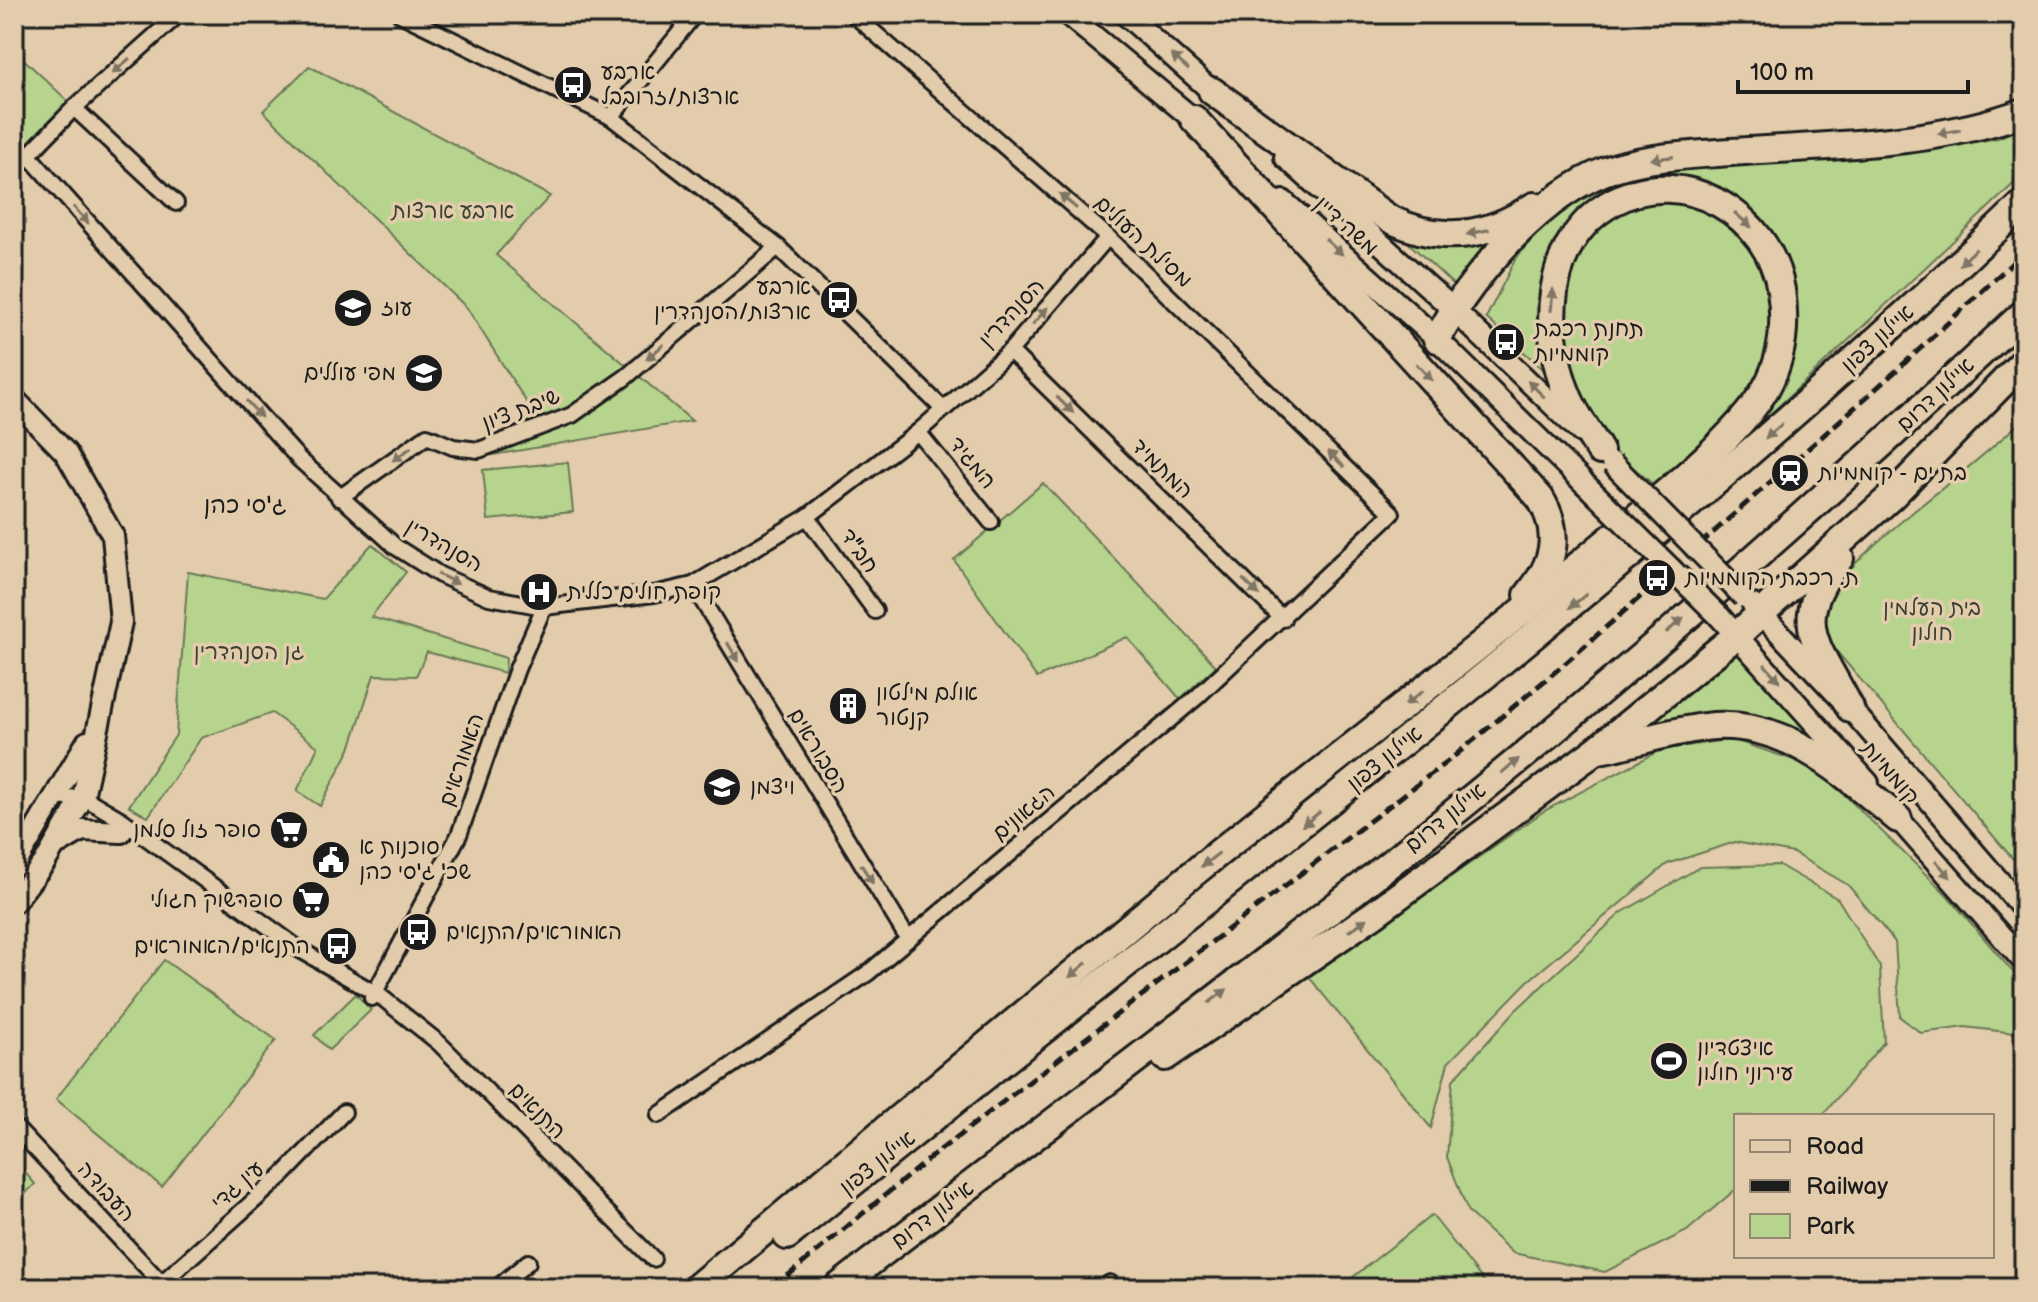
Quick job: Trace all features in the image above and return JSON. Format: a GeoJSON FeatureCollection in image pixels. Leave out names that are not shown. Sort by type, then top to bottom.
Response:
{"type":"FeatureCollection","features":[{"type":"Feature","properties":{"kind":"highway"},"geometry":{"type":"LineString","coordinates":[[1212,91],[1388,218],[1424,233],[1462,235],[1492,229],[1598,175],[1665,157],[1943,134],[2024,112]]}},
{"type":"Feature","properties":{"kind":"highway"},"geometry":{"type":"LineString","coordinates":[[1194,119],[1524,480],[1548,512],[1554,531],[1554,547],[1544,575],[1452,668]]}},
{"type":"Feature","properties":{"kind":"highway"},"geometry":{"type":"LineString","coordinates":[[1437,339],[1453,309],[1526,226],[1556,199],[1598,175]]}},
{"type":"Feature","properties":{"kind":"highway"},"geometry":{"type":"LineString","coordinates":[[696,1288],[1181,883],[1452,668],[1691,469],[1747,413],[1769,383],[1780,352],[1784,315],[1775,265],[1750,225],[1700,194],[1664,189],[1610,203],[1583,229],[1561,264],[1550,304],[1555,351],[1571,404],[1606,457]]}},
{"type":"Feature","properties":{"kind":"highway","name":"איילון צפון"},"geometry":{"type":"LineString","coordinates":[[722,1288],[1585,596],[1908,314],[2024,203]]}},
{"type":"Feature","properties":{"kind":"highway","name":"איילון דרום"},"geometry":{"type":"LineString","coordinates":[[837,1288],[1366,883],[1524,755],[1893,436],[2024,313]]}},
{"type":"Feature","properties":{"kind":"highway"},"geometry":{"type":"LineString","coordinates":[[1850,708],[1814,637],[1810,619],[1811,602],[1823,580],[1893,495],[2024,361]]}},
{"type":"Feature","properties":{"kind":"highway"},"geometry":{"type":"LineString","coordinates":[[867,1265],[1374,914],[1595,751],[1728,625],[1893,495]]}},
{"type":"Feature","properties":{"kind":"highway"},"geometry":{"type":"LineString","coordinates":[[1595,751],[1715,726],[1774,734],[1830,763],[1898,819]]}},
{"type":"Feature","properties":{"kind":"main road","name":"משה דיין"},"geometry":{"type":"LineString","coordinates":[[1067,14],[1194,119],[1437,339],[1584,483]]}},
{"type":"Feature","properties":{"kind":"main road","name":"משה דיין"},"geometry":{"type":"LineString","coordinates":[[1125,14],[1453,309],[1606,457],[1752,605]]}},
{"type":"Feature","properties":{"kind":"main road"},"geometry":{"type":"LineString","coordinates":[[14,399],[66,453],[113,536],[121,622],[106,699],[96,727],[79,805],[56,845],[14,902]]}},
{"type":"Feature","properties":{"kind":"main road","name":"קוממיות"},"geometry":{"type":"LineString","coordinates":[[1584,483],[1728,625],[2024,962]]}},
{"type":"Feature","properties":{"kind":"main road","name":"קוממיות"},"geometry":{"type":"LineString","coordinates":[[1752,605],[1850,708],[2024,910]]}},
{"type":"Feature","properties":{"kind":"main road"},"geometry":{"type":"LineString","coordinates":[[14,866],[96,727]]}},
{"type":"Feature","properties":{"kind":"main road"},"geometry":{"type":"LineString","coordinates":[[56,845],[82,830],[121,832]]}},
{"type":"Feature","properties":{"kind":"street"},"geometry":{"type":"LineString","coordinates":[[14,170],[74,108],[179,14]]}},
{"type":"Feature","properties":{"kind":"street"},"geometry":{"type":"LineString","coordinates":[[400,14],[611,117],[778,247],[943,409]]}},
{"type":"Feature","properties":{"kind":"street"},"geometry":{"type":"LineString","coordinates":[[611,117],[695,14]]}},
{"type":"Feature","properties":{"kind":"street","name":"מסילת העולים"},"geometry":{"type":"LineString","coordinates":[[853,14],[1108,237],[1392,513]]}},
{"type":"Feature","properties":{"kind":"street"},"geometry":{"type":"LineString","coordinates":[[74,108],[176,203]]}},
{"type":"Feature","properties":{"kind":"street","name":"הסנהדרין"},"geometry":{"type":"LineString","coordinates":[[29,156],[299,459],[339,498],[396,547],[440,575],[489,597],[544,607],[654,594],[693,585],[807,517],[918,432],[1010,351],[1108,237]]}},
{"type":"Feature","properties":{"kind":"street","name":"שיבת ציון"},"geometry":{"type":"LineString","coordinates":[[339,498],[427,436],[453,447],[479,450],[572,415],[626,377],[778,247]]}},
{"type":"Feature","properties":{"kind":"street","name":"המתמיד"},"geometry":{"type":"LineString","coordinates":[[1010,351],[1283,619]]}},
{"type":"Feature","properties":{"kind":"street","name":"המגיד"},"geometry":{"type":"LineString","coordinates":[[918,432],[991,522]]}},
{"type":"Feature","properties":{"kind":"street","name":"הגאונים"},"geometry":{"type":"LineString","coordinates":[[659,1115],[868,973],[1197,697],[1392,513]]}},
{"type":"Feature","properties":{"kind":"street","name":"חב\"ד"},"geometry":{"type":"LineString","coordinates":[[807,517],[875,611]]}},
{"type":"Feature","properties":{"kind":"street","name":"הסבוראים"},"geometry":{"type":"LineString","coordinates":[[693,585],[908,939]]}},
{"type":"Feature","properties":{"kind":"street","name":"האמוראים"},"geometry":{"type":"LineString","coordinates":[[377,998],[459,835],[517,669],[544,607]]}},
{"type":"Feature","properties":{"kind":"street","name":"התנאים"},"geometry":{"type":"LineString","coordinates":[[56,798],[129,824],[297,948],[377,998],[439,1043],[653,1259]]}},
{"type":"Feature","properties":{"kind":"street","name":"התנאים"},"geometry":{"type":"LineString","coordinates":[[79,805],[121,832],[174,858]]}},
{"type":"Feature","properties":{"kind":"street","name":"עין גדי"},"geometry":{"type":"LineString","coordinates":[[161,1286],[284,1174],[344,1112]]}},
{"type":"Feature","properties":{"kind":"street","name":"העבודה"},"geometry":{"type":"LineString","coordinates":[[14,1126],[161,1286]]}},
{"type":"Feature","properties":{"kind":"street"},"geometry":{"type":"LineString","coordinates":[[497,1288],[528,1262]]}},
{"type":"Feature","properties":{"kind":"green space"},"geometry":{"type":"Polygon","coordinates":[[[14,50],[70,103],[14,160],[14,50]]]}},
{"type":"Feature","properties":{"kind":"green space","name":"ארבע ארצות"},"geometry":{"type":"Polygon","coordinates":[[[309,66],[550,196],[496,255],[692,421],[493,455],[532,411],[467,308],[263,111],[309,66]]]}},
{"type":"Feature","properties":{"kind":"green space"},"geometry":{"type":"Polygon","coordinates":[[[2024,127],[2024,174],[1763,421],[1792,342],[1795,293],[1786,260],[1758,216],[1724,192],[1704,183],[1662,176],[1642,178],[1616,189],[1563,233],[1553,246],[1543,283],[1543,369],[1486,318],[1516,258],[1558,208],[1633,170],[1950,146],[1998,138],[2024,127]]]}},
{"type":"Feature","properties":{"kind":"green space"},"geometry":{"type":"Polygon","coordinates":[[[1646,201],[1697,203],[1743,232],[1770,281],[1771,350],[1750,395],[1685,462],[1655,486],[1608,446],[1572,380],[1560,305],[1579,248],[1615,211],[1646,201]]]}},
{"type":"Feature","properties":{"kind":"green space"},"geometry":{"type":"Polygon","coordinates":[[[1400,235],[1497,237],[1457,288],[1400,235]]]}},
{"type":"Feature","properties":{"kind":"green space","name":"בית העלמין חולון"},"geometry":{"type":"Polygon","coordinates":[[[2024,418],[2024,872],[1821,633],[1818,607],[1840,580],[1890,531],[2024,418]]]}},
{"type":"Feature","properties":{"kind":"green space"},"geometry":{"type":"Polygon","coordinates":[[[568,462],[573,512],[488,520],[483,470],[568,462]]]}},
{"type":"Feature","properties":{"kind":"green space"},"geometry":{"type":"Polygon","coordinates":[[[1043,483],[1216,666],[1180,699],[1127,637],[1037,678],[954,560],[1043,483]]]}},
{"type":"Feature","properties":{"kind":"green space","name":"גן הסנהדרין"},"geometry":{"type":"Polygon","coordinates":[[[372,544],[406,572],[371,617],[506,658],[505,673],[427,652],[416,676],[374,675],[350,749],[320,806],[297,791],[318,747],[272,713],[201,738],[148,817],[129,806],[176,735],[188,572],[323,599],[372,544]]]}},
{"type":"Feature","properties":{"kind":"green space"},"geometry":{"type":"Polygon","coordinates":[[[1735,649],[1823,750],[1750,717],[1617,745],[1735,649]]]}},
{"type":"Feature","properties":{"kind":"green space"},"geometry":{"type":"Polygon","coordinates":[[[1731,739],[1817,768],[1947,895],[2024,985],[2024,1034],[1965,1027],[1921,1033],[1900,1017],[1895,942],[1848,885],[1793,853],[1735,842],[1667,864],[1527,982],[1448,1063],[1431,1128],[1309,977],[1544,811],[1661,750],[1731,739]]]}},
{"type":"Feature","properties":{"kind":"green space","name":"איצטדיון עירוני חולון"},"geometry":{"type":"Polygon","coordinates":[[[1779,865],[1838,899],[1880,967],[1884,1042],[1824,1114],[1734,1114],[1734,1191],[1687,1231],[1605,1272],[1513,1253],[1468,1212],[1447,1157],[1453,1080],[1516,1010],[1621,913],[1700,867],[1779,865]]]}},
{"type":"Feature","properties":{"kind":"green space"},"geometry":{"type":"Polygon","coordinates":[[[164,960],[276,1040],[162,1187],[56,1099],[164,960]]]}},
{"type":"Feature","properties":{"kind":"green space"},"geometry":{"type":"Polygon","coordinates":[[[356,994],[371,1010],[329,1050],[314,1035],[356,994]]]}},
{"type":"Feature","properties":{"kind":"green space"},"geometry":{"type":"Polygon","coordinates":[[[14,1160],[35,1184],[14,1205],[14,1160]]]}},
{"type":"Feature","properties":{"kind":"green space"},"geometry":{"type":"Polygon","coordinates":[[[1432,1215],[1489,1288],[1339,1288],[1432,1215]]]}},
{"type":"Feature","properties":{"kind":"railway"},"geometry":{"type":"LineString","coordinates":[[773,1288],[931,1157],[1457,754],[1561,667],[1896,371],[2024,252]]}},
{"type":"Feature","properties":{"kind":"place","name":"ארבע ארצות/זרובבל"},"geometry":{"type":"Point","coordinates":[573,85]}},
{"type":"Feature","properties":{"kind":"place","name":"ארבע ארצות/הסנהדרין"},"geometry":{"type":"Point","coordinates":[839,300]}},
{"type":"Feature","properties":{"kind":"place","name":"עוז"},"geometry":{"type":"Point","coordinates":[353,308]}},
{"type":"Feature","properties":{"kind":"place","name":"תחנת רכבת קוממיות"},"geometry":{"type":"Point","coordinates":[1506,342]}},
{"type":"Feature","properties":{"kind":"place","name":"מפי עוללים"},"geometry":{"type":"Point","coordinates":[424,373]}},
{"type":"Feature","properties":{"kind":"place","name":"בת ים - קוממיות"},"geometry":{"type":"Point","coordinates":[1790,473]}},
{"type":"Feature","properties":{"kind":"place","name":"ת. רכבת הקוממיות"},"geometry":{"type":"Point","coordinates":[1657,578]}},
{"type":"Feature","properties":{"kind":"place","name":"קופת חולים כללית"},"geometry":{"type":"Point","coordinates":[539,592]}},
{"type":"Feature","properties":{"kind":"place","name":"אולם מילטון קנטור"},"geometry":{"type":"Point","coordinates":[848,706]}},
{"type":"Feature","properties":{"kind":"place","name":"ויצמן"},"geometry":{"type":"Point","coordinates":[722,787]}},
{"type":"Feature","properties":{"kind":"place","name":"סופר זול סלמן"},"geometry":{"type":"Point","coordinates":[289,830]}},
{"type":"Feature","properties":{"kind":"place","name":"סוכנות א שכ' ג'סי כהן"},"geometry":{"type":"Point","coordinates":[331,860]}},
{"type":"Feature","properties":{"kind":"place","name":"סופרשוק חגולי"},"geometry":{"type":"Point","coordinates":[311,900]}},
{"type":"Feature","properties":{"kind":"place","name":"האמוראים/התנאים"},"geometry":{"type":"Point","coordinates":[418,932]}},
{"type":"Feature","properties":{"kind":"place","name":"התנאים/האמוראים"},"geometry":{"type":"Point","coordinates":[338,946]}},
{"type":"Feature","properties":{"kind":"place","name":"איצטדיון עירוני חולון"},"geometry":{"type":"Point","coordinates":[1669,1061]}},
{"type":"Feature","properties":{"kind":"district","name":"ג'סי כהן"},"geometry":{"type":"Point","coordinates":[245,505]}}]}
